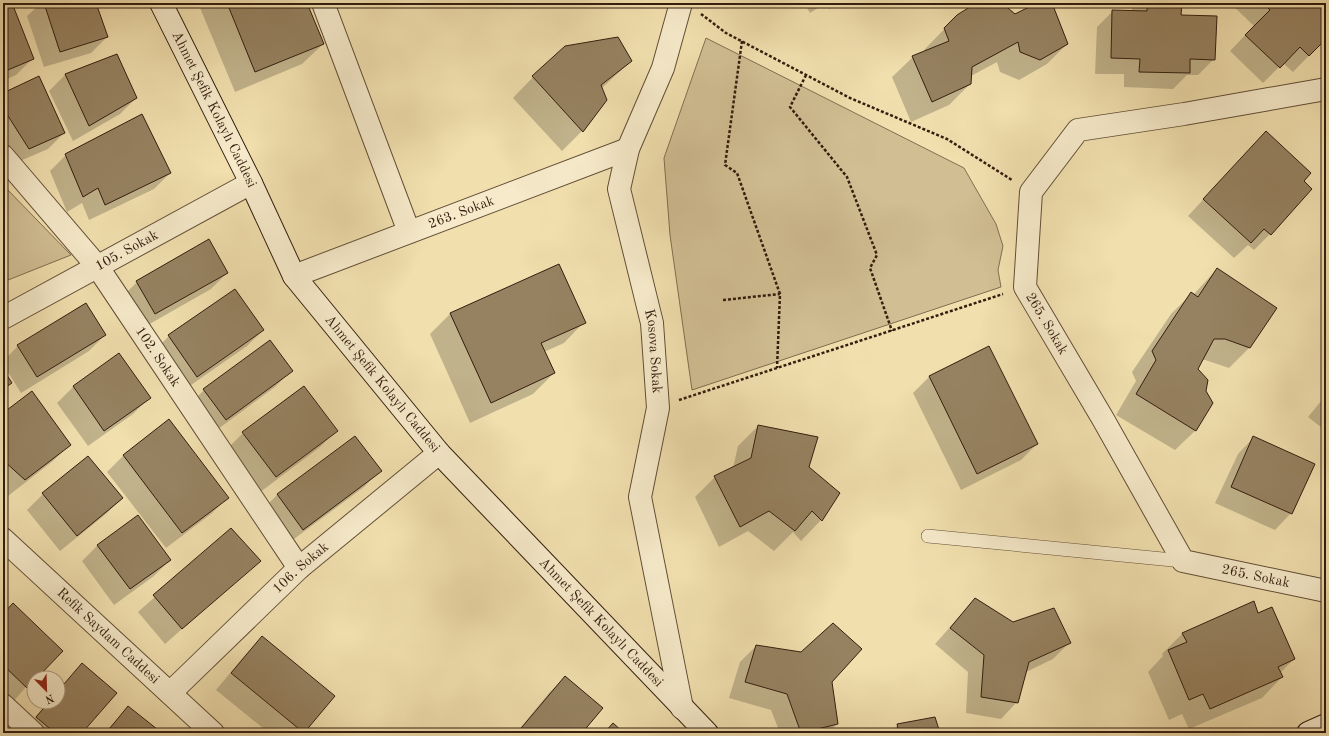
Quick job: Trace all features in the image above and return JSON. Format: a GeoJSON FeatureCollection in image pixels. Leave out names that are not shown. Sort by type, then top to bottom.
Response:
{"type":"FeatureCollection","features":[{"type":"Feature","properties":{"kind":"street","name":"Ahmet Şefik Kolaylı Caddesi"},"geometry":{"type":"LineString","coordinates":[[161,3],[251,183],[294,276],[439,453],[682,708]]}},
{"type":"Feature","properties":{"kind":"street"},"geometry":{"type":"LineString","coordinates":[[323,3],[409,232]]}},
{"type":"Feature","properties":{"kind":"street","name":"Kosova Sokak"},"geometry":{"type":"LineString","coordinates":[[682,708],[640,498],[658,408],[652,323],[619,189],[628,149],[689,7]]}},
{"type":"Feature","properties":{"kind":"street"},"geometry":{"type":"LineString","coordinates":[[1031,192],[1078,130],[1184,114],[1326,88]]}},
{"type":"Feature","properties":{"kind":"street","name":"263. Sokak"},"geometry":{"type":"LineString","coordinates":[[294,276],[628,149]]}},
{"type":"Feature","properties":{"kind":"street","name":"102. Sokak"},"geometry":{"type":"LineString","coordinates":[[3,156],[97,266],[299,568]]}},
{"type":"Feature","properties":{"kind":"street","name":"105. Sokak"},"geometry":{"type":"LineString","coordinates":[[3,318],[251,183]]}},
{"type":"Feature","properties":{"kind":"street","name":"265. Sokak"},"geometry":{"type":"LineString","coordinates":[[1031,192],[1025,287],[1103,418],[1183,561],[1326,590]]}},
{"type":"Feature","properties":{"kind":"street","name":"106. Sokak"},"geometry":{"type":"LineString","coordinates":[[170,693],[299,568],[439,453]]}},
{"type":"Feature","properties":{"kind":"street","name":"Refik Saydam Caddesi"},"geometry":{"type":"LineString","coordinates":[[3,539],[214,733]]}},
{"type":"Feature","properties":{"kind":"street"},"geometry":{"type":"LineString","coordinates":[[3,706],[33,733]]}},
{"type":"Feature","properties":{"kind":"street"},"geometry":{"type":"LineString","coordinates":[[682,708],[698,733]]}},
{"type":"Feature","properties":{"kind":"street"},"geometry":{"type":"LineString","coordinates":[[682,708],[707,733]]}},
{"type":"Feature","properties":{"kind":"street"},"geometry":{"type":"LineString","coordinates":[[1308,733],[1326,725]]}},
{"type":"Feature","properties":{"kind":"lane"},"geometry":{"type":"LineString","coordinates":[[928,536],[1183,561]]}},
{"type":"Feature","properties":{"kind":"path"},"geometry":{"type":"LineString","coordinates":[[689,7],[726,33],[850,98],[947,139],[1031,192]]}},
{"type":"Feature","properties":{"kind":"path"},"geometry":{"type":"LineString","coordinates":[[742,41],[726,165],[737,173],[780,294],[777,368]]}},
{"type":"Feature","properties":{"kind":"path"},"geometry":{"type":"LineString","coordinates":[[806,75],[790,107],[847,177],[877,255],[870,268],[892,331]]}},
{"type":"Feature","properties":{"kind":"path"},"geometry":{"type":"LineString","coordinates":[[658,408],[1025,287]]}},
{"type":"Feature","properties":{"kind":"path"},"geometry":{"type":"LineString","coordinates":[[723,300],[780,294]]}},
{"type":"Feature","properties":{"kind":"shaded area"},"geometry":{"type":"Polygon","coordinates":[[[706,38],[964,168],[996,224],[1003,246],[998,270],[1001,287],[692,390],[670,235],[664,158],[706,38]]]}},
{"type":"Feature","properties":{"kind":"shaded area"},"geometry":{"type":"Polygon","coordinates":[[[3,185],[71,255],[3,282],[3,185]]]}},
{"type":"Feature","properties":{"kind":"building"},"geometry":{"type":"Polygon","coordinates":[[[3,3],[12,3],[34,59],[3,72],[3,3]]]}},
{"type":"Feature","properties":{"kind":"building"},"geometry":{"type":"Polygon","coordinates":[[[44,3],[96,3],[108,37],[60,52],[44,3]]]}},
{"type":"Feature","properties":{"kind":"building"},"geometry":{"type":"Polygon","coordinates":[[[227,3],[307,3],[324,44],[255,72],[227,3]]]}},
{"type":"Feature","properties":{"kind":"building"},"geometry":{"type":"Polygon","coordinates":[[[976,3],[1002,3],[1015,14],[1037,3],[1052,3],[1068,44],[1040,60],[1020,52],[1018,42],[972,67],[971,84],[932,102],[912,56],[949,41],[944,28],[957,15],[976,3]]]}},
{"type":"Feature","properties":{"kind":"building"},"geometry":{"type":"Polygon","coordinates":[[[1147,3],[1182,3],[1181,15],[1217,16],[1215,60],[1190,59],[1190,73],[1139,72],[1140,59],[1111,58],[1112,10],[1147,11],[1147,3]]]}},
{"type":"Feature","properties":{"kind":"building"},"geometry":{"type":"Polygon","coordinates":[[[1263,3],[1326,3],[1326,39],[1309,56],[1300,47],[1280,68],[1245,35],[1270,10],[1263,3]]]}},
{"type":"Feature","properties":{"kind":"building"},"geometry":{"type":"Polygon","coordinates":[[[618,37],[632,61],[601,85],[607,100],[583,132],[532,76],[565,46],[618,37]]]}},
{"type":"Feature","properties":{"kind":"building"},"geometry":{"type":"Polygon","coordinates":[[[117,54],[137,98],[89,126],[65,74],[117,54]]]}},
{"type":"Feature","properties":{"kind":"building"},"geometry":{"type":"Polygon","coordinates":[[[39,76],[65,133],[29,149],[3,108],[3,93],[39,76]]]}},
{"type":"Feature","properties":{"kind":"building"},"geometry":{"type":"Polygon","coordinates":[[[142,114],[171,173],[105,205],[98,188],[83,197],[65,154],[142,114]]]}},
{"type":"Feature","properties":{"kind":"building"},"geometry":{"type":"Polygon","coordinates":[[[1266,131],[1311,173],[1304,181],[1312,189],[1271,235],[1264,229],[1251,243],[1203,199],[1266,131]]]}},
{"type":"Feature","properties":{"kind":"building"},"geometry":{"type":"Polygon","coordinates":[[[209,239],[228,273],[155,314],[136,281],[209,239]]]}},
{"type":"Feature","properties":{"kind":"building"},"geometry":{"type":"Polygon","coordinates":[[[559,264],[586,323],[541,343],[555,373],[491,403],[450,313],[559,264]]]}},
{"type":"Feature","properties":{"kind":"building"},"geometry":{"type":"Polygon","coordinates":[[[1217,268],[1277,308],[1250,348],[1225,339],[1214,339],[1198,369],[1208,380],[1206,391],[1213,403],[1196,431],[1136,394],[1156,360],[1152,351],[1191,292],[1198,297],[1217,268]]]}},
{"type":"Feature","properties":{"kind":"building"},"geometry":{"type":"Polygon","coordinates":[[[235,289],[264,330],[197,377],[168,335],[235,289]]]}},
{"type":"Feature","properties":{"kind":"building"},"geometry":{"type":"Polygon","coordinates":[[[86,303],[106,335],[37,377],[17,345],[86,303]]]}},
{"type":"Feature","properties":{"kind":"building"},"geometry":{"type":"Polygon","coordinates":[[[270,340],[293,371],[226,420],[203,389],[270,340]]]}},
{"type":"Feature","properties":{"kind":"building"},"geometry":{"type":"Polygon","coordinates":[[[989,346],[1038,444],[977,474],[929,376],[989,346]]]}},
{"type":"Feature","properties":{"kind":"building"},"geometry":{"type":"Polygon","coordinates":[[[119,353],[151,398],[104,431],[73,386],[119,353]]]}},
{"type":"Feature","properties":{"kind":"building"},"geometry":{"type":"Polygon","coordinates":[[[3,369],[12,383],[3,389],[3,369]]]}},
{"type":"Feature","properties":{"kind":"building"},"geometry":{"type":"Polygon","coordinates":[[[304,386],[338,431],[276,477],[242,432],[304,386]]]}},
{"type":"Feature","properties":{"kind":"building"},"geometry":{"type":"Polygon","coordinates":[[[32,391],[71,445],[25,480],[3,460],[3,413],[32,391]]]}},
{"type":"Feature","properties":{"kind":"building"},"geometry":{"type":"Polygon","coordinates":[[[169,419],[229,498],[182,533],[123,455],[169,419]]]}},
{"type":"Feature","properties":{"kind":"building"},"geometry":{"type":"Polygon","coordinates":[[[758,425],[818,437],[809,467],[840,493],[822,521],[812,511],[795,531],[769,511],[740,527],[714,476],[751,458],[758,425]]]}},
{"type":"Feature","properties":{"kind":"building"},"geometry":{"type":"Polygon","coordinates":[[[355,436],[382,471],[303,530],[277,494],[355,436]]]}},
{"type":"Feature","properties":{"kind":"building"},"geometry":{"type":"Polygon","coordinates":[[[1253,436],[1315,464],[1292,514],[1231,487],[1253,436]]]}},
{"type":"Feature","properties":{"kind":"building"},"geometry":{"type":"Polygon","coordinates":[[[88,456],[123,498],[77,536],[42,493],[88,456]]]}},
{"type":"Feature","properties":{"kind":"building"},"geometry":{"type":"Polygon","coordinates":[[[138,515],[171,560],[130,589],[97,545],[138,515]]]}},
{"type":"Feature","properties":{"kind":"building"},"geometry":{"type":"Polygon","coordinates":[[[231,528],[261,561],[182,629],[153,595],[231,528]]]}},
{"type":"Feature","properties":{"kind":"building"},"geometry":{"type":"Polygon","coordinates":[[[975,598],[1013,622],[1054,608],[1071,643],[1029,662],[1018,703],[981,697],[984,655],[950,628],[975,598]]]}},
{"type":"Feature","properties":{"kind":"building"},"geometry":{"type":"Polygon","coordinates":[[[1254,601],[1258,613],[1272,607],[1295,659],[1278,667],[1283,677],[1210,709],[1203,694],[1189,700],[1168,650],[1187,642],[1182,633],[1254,601]]]}},
{"type":"Feature","properties":{"kind":"building"},"geometry":{"type":"Polygon","coordinates":[[[13,603],[63,651],[45,670],[26,670],[26,687],[3,665],[3,614],[13,603]]]}},
{"type":"Feature","properties":{"kind":"building"},"geometry":{"type":"Polygon","coordinates":[[[833,623],[862,649],[832,682],[838,724],[801,733],[787,694],[745,682],[756,645],[801,652],[833,623]]]}},
{"type":"Feature","properties":{"kind":"building"},"geometry":{"type":"Polygon","coordinates":[[[262,636],[335,696],[304,733],[231,673],[262,636]]]}},
{"type":"Feature","properties":{"kind":"building"},"geometry":{"type":"Polygon","coordinates":[[[82,663],[117,693],[82,733],[55,733],[36,717],[42,710],[66,710],[66,682],[82,663]]]}},
{"type":"Feature","properties":{"kind":"building"},"geometry":{"type":"Polygon","coordinates":[[[565,676],[603,708],[582,733],[517,733],[565,676]]]}},
{"type":"Feature","properties":{"kind":"building"},"geometry":{"type":"Polygon","coordinates":[[[128,706],[162,733],[106,733],[128,706]]]}},
{"type":"Feature","properties":{"kind":"building"},"geometry":{"type":"Polygon","coordinates":[[[935,717],[940,733],[899,733],[897,724],[935,717]]]}},
{"type":"Feature","properties":{"kind":"building"},"geometry":{"type":"Polygon","coordinates":[[[613,723],[624,733],[604,733],[613,723]]]}}]}
